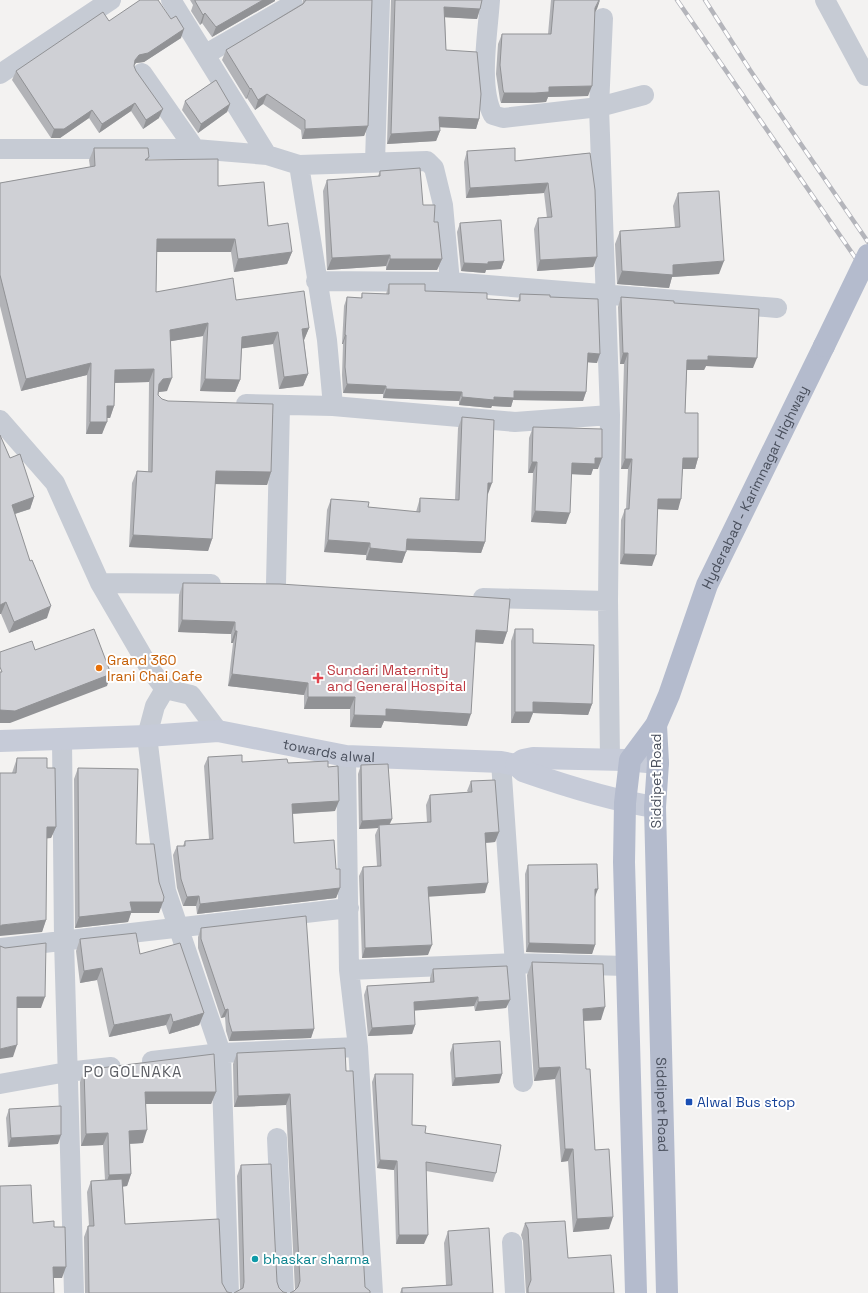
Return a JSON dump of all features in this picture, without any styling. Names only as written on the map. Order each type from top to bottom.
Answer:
[{"type":"main road","name":"Hyderabad - Karimnagar Highway","points":[[656,725],[669,695],[707,585],[868,255]]},
{"type":"main road","name":"Siddipet Road","points":[[636,1293],[626,966],[624,862],[625,803],[620,760],[656,725]]},
{"type":"main road","name":"Siddipet Road","points":[[656,725],[658,763],[655,807],[668,1293]]},
{"type":"main road","name":"towards alwal","points":[[0,741],[147,736],[218,731],[346,756],[508,763],[533,758],[620,760],[658,763]]},
{"type":"main road","points":[[508,763],[523,772],[625,803],[655,807]]},
{"type":"street","points":[[171,0],[206,54],[267,155]]},
{"type":"street","points":[[375,162],[378,129],[380,0]]},
{"type":"street","points":[[490,0],[485,70],[489,106],[494,115],[503,118],[599,107],[644,95]]},
{"type":"street","points":[[825,0],[866,76]]},
{"type":"street","points":[[0,74],[102,2]]},
{"type":"street","points":[[206,54],[293,4]]},
{"type":"street","points":[[603,18],[599,107],[610,415],[608,601],[620,760]]},
{"type":"street","points":[[142,73],[195,149]]},
{"type":"street","points":[[0,149],[195,149],[267,155],[299,165],[427,161],[434,168],[443,205],[450,282]]},
{"type":"street","points":[[299,165],[326,340],[333,406]]},
{"type":"street","points":[[316,281],[450,282],[606,293],[777,308]]},
{"type":"street","points":[[226,404],[333,406],[515,422],[610,415]]},
{"type":"street","points":[[276,585],[280,406]]},
{"type":"street","points":[[0,420],[55,483],[100,582],[150,669],[165,689],[191,695],[218,731]]},
{"type":"street","points":[[100,582],[230,584]]},
{"type":"street","points":[[466,597],[513,600],[608,601]]},
{"type":"street","points":[[165,689],[155,706],[147,736],[166,891],[221,1053],[229,1293]]},
{"type":"street","points":[[62,738],[64,940],[74,1293]]},
{"type":"street","points":[[346,756],[349,970],[358,1047],[373,1293]]},
{"type":"street","points":[[508,763],[514,963],[523,1082]]},
{"type":"street","points":[[0,948],[178,926],[349,908]]},
{"type":"street","points":[[349,970],[514,963],[626,966]]},
{"type":"street","points":[[0,1084],[68,1072],[221,1053],[358,1047]]},
{"type":"street","points":[[277,1138],[284,1293]]},
{"type":"street","points":[[512,1242],[515,1293]]},
{"type":"building","points":[[140,0],[158,0],[171,19],[176,16],[184,29],[148,53],[139,55],[135,60],[134,66],[136,71],[163,109],[146,120],[135,103],[102,124],[92,110],[64,129],[54,129],[16,71],[103,12],[109,21]]},
{"type":"building","points":[[195,0],[263,0],[216,27],[205,13],[203,15]]},
{"type":"building","points":[[306,0],[372,0],[368,126],[305,129],[305,120],[267,94],[258,100],[226,50],[303,4]]},
{"type":"building","points":[[395,0],[482,0],[480,9],[444,7],[446,50],[477,52],[481,94],[479,119],[439,117],[440,131],[391,134]]},
{"type":"building","points":[[554,0],[599,0],[595,8],[592,86],[549,87],[549,92],[504,93],[500,65],[502,34],[551,34]]},
{"type":"building","points":[[216,80],[230,104],[201,124],[185,101]]},
{"type":"building","points":[[94,148],[148,148],[149,157],[145,160],[218,159],[218,186],[264,182],[268,226],[288,223],[292,252],[238,259],[235,239],[157,239],[156,292],[233,278],[236,300],[304,291],[309,328],[302,329],[308,374],[284,377],[278,332],[242,337],[240,380],[205,379],[208,323],[170,330],[172,378],[163,379],[159,384],[158,395],[162,399],[168,401],[273,404],[271,472],[216,471],[212,539],[133,535],[137,471],[152,472],[154,369],[115,370],[114,406],[107,406],[107,422],[90,422],[91,363],[26,379],[0,275],[0,183],[95,166]]},
{"type":"building","points":[[515,148],[515,161],[590,153],[595,190],[597,257],[540,260],[538,218],[552,217],[548,183],[470,188],[467,151]]},
{"type":"building","points":[[420,168],[423,205],[435,205],[434,222],[438,222],[442,259],[390,259],[390,255],[332,258],[327,180],[380,176],[380,171]]},
{"type":"building","points":[[719,191],[724,261],[673,265],[673,275],[622,271],[620,231],[680,227],[678,193]]},
{"type":"building","points":[[501,220],[504,261],[488,262],[488,264],[464,263],[460,223]]},
{"type":"building","points":[[389,284],[425,284],[425,291],[487,293],[487,299],[520,301],[520,294],[598,299],[600,354],[588,353],[586,392],[514,391],[514,398],[494,397],[494,400],[462,397],[462,392],[386,389],[386,386],[347,384],[345,367],[345,335],[347,297],[362,298],[362,293],[389,294]]},
{"type":"building","points":[[621,297],[674,301],[674,303],[759,309],[757,358],[708,356],[708,360],[687,360],[685,413],[698,413],[698,458],[683,458],[681,499],[658,499],[656,555],[624,554],[625,509],[629,509],[632,459],[625,459],[628,353],[623,353]]},
{"type":"building","points":[[462,417],[494,420],[492,483],[488,483],[485,542],[407,539],[406,552],[370,548],[370,543],[328,540],[331,499],[369,502],[368,507],[420,512],[420,498],[459,500]]},
{"type":"building","points":[[533,427],[602,429],[602,458],[595,458],[595,464],[572,463],[570,513],[535,511],[537,462],[532,462]]},
{"type":"building","points":[[0,435],[10,458],[20,454],[34,497],[12,505],[30,561],[32,560],[51,606],[14,622],[6,602],[0,605]]},
{"type":"building","points":[[183,583],[280,584],[510,599],[507,632],[476,630],[471,714],[386,709],[386,716],[354,715],[355,697],[308,697],[308,683],[232,674],[237,631],[235,631],[235,622],[182,620]]},
{"type":"building","points":[[94,629],[111,674],[15,711],[0,710],[0,672],[2,672],[0,667],[0,652],[32,641],[35,650]]},
{"type":"building","points":[[515,629],[533,629],[533,643],[594,645],[592,704],[533,702],[533,712],[515,712]]},
{"type":"building","points":[[242,755],[242,762],[287,759],[288,763],[328,761],[328,767],[338,766],[339,801],[292,804],[294,843],[334,840],[336,869],[340,869],[340,888],[200,904],[199,896],[187,897],[181,879],[177,846],[185,846],[185,841],[213,839],[208,757]]},
{"type":"building","points":[[17,758],[47,758],[47,768],[55,768],[56,827],[47,827],[46,920],[0,926],[0,773],[16,773]]},
{"type":"building","points":[[388,764],[392,819],[362,821],[361,765]]},
{"type":"building","points":[[78,768],[138,769],[136,844],[154,844],[159,882],[164,897],[163,902],[130,902],[132,911],[79,917]]},
{"type":"building","points":[[495,780],[499,832],[485,833],[488,883],[428,887],[432,945],[365,948],[363,867],[381,866],[379,825],[431,822],[430,795],[472,792],[471,781]]},
{"type":"building","points":[[597,864],[598,889],[595,889],[595,945],[529,943],[528,865]]},
{"type":"building","points":[[306,916],[314,1029],[232,1032],[229,1022],[228,1009],[225,1010],[201,939],[201,928]]},
{"type":"building","points":[[136,933],[140,954],[180,943],[204,1013],[173,1022],[171,1014],[114,1025],[102,968],[84,971],[80,939]]},
{"type":"building","points":[[46,943],[45,997],[17,997],[17,1045],[0,1049],[0,946],[5,948]]},
{"type":"building","points":[[532,962],[603,964],[605,1007],[583,1009],[586,1069],[590,1069],[595,1150],[609,1149],[613,1217],[577,1219],[573,1149],[565,1149],[560,1067],[539,1068]]},
{"type":"building","points":[[507,966],[510,1000],[478,1002],[478,997],[414,1002],[415,1025],[372,1028],[367,986],[434,982],[433,969]]},
{"type":"building","points":[[500,1041],[502,1074],[455,1078],[453,1044]]},
{"type":"building","points":[[345,1048],[346,1071],[353,1071],[365,1287],[370,1291],[370,1293],[290,1293],[298,1287],[300,1281],[290,1094],[238,1096],[237,1053]]},
{"type":"building","points":[[214,1054],[216,1092],[145,1092],[147,1130],[129,1131],[131,1174],[109,1175],[108,1133],[86,1134],[84,1070]]},
{"type":"building","points":[[375,1074],[413,1074],[412,1125],[426,1126],[425,1133],[501,1145],[496,1173],[426,1162],[428,1235],[399,1235],[397,1161],[380,1160]]},
{"type":"building","points":[[61,1106],[61,1135],[11,1138],[9,1109]]},
{"type":"building","points":[[271,1164],[277,1282],[279,1288],[283,1292],[287,1293],[234,1293],[243,1288],[244,1282],[241,1165]]},
{"type":"building","points":[[122,1179],[125,1224],[219,1219],[222,1283],[227,1292],[232,1293],[89,1293],[88,1226],[94,1226],[91,1181]]},
{"type":"building","points":[[31,1185],[33,1223],[54,1221],[54,1227],[65,1227],[66,1267],[53,1267],[54,1293],[0,1293],[0,1186]]},
{"type":"building","points":[[565,1221],[568,1258],[611,1255],[614,1293],[528,1293],[531,1280],[528,1229],[525,1223]]},
{"type":"building","points":[[489,1228],[493,1293],[402,1293],[402,1288],[452,1285],[448,1231]]},
{"type":"railway","points":[[677,0],[868,276]]},
{"type":"railway","points":[[705,0],[750,70],[868,242]]},
{"type":"place","name":"Grand 360 Irani Chai Cafe","points":[[99,668]]},
{"type":"place","name":"Sundari Maternity and General Hospital","points":[[318,678]]},
{"type":"place","name":"Alwal Bus stop","points":[[689,1102]]},
{"type":"place","name":"bhaskar sharma","points":[[255,1259]]},
{"type":"district","name":"PO GOLNAKA","points":[[133,1072]]}]
